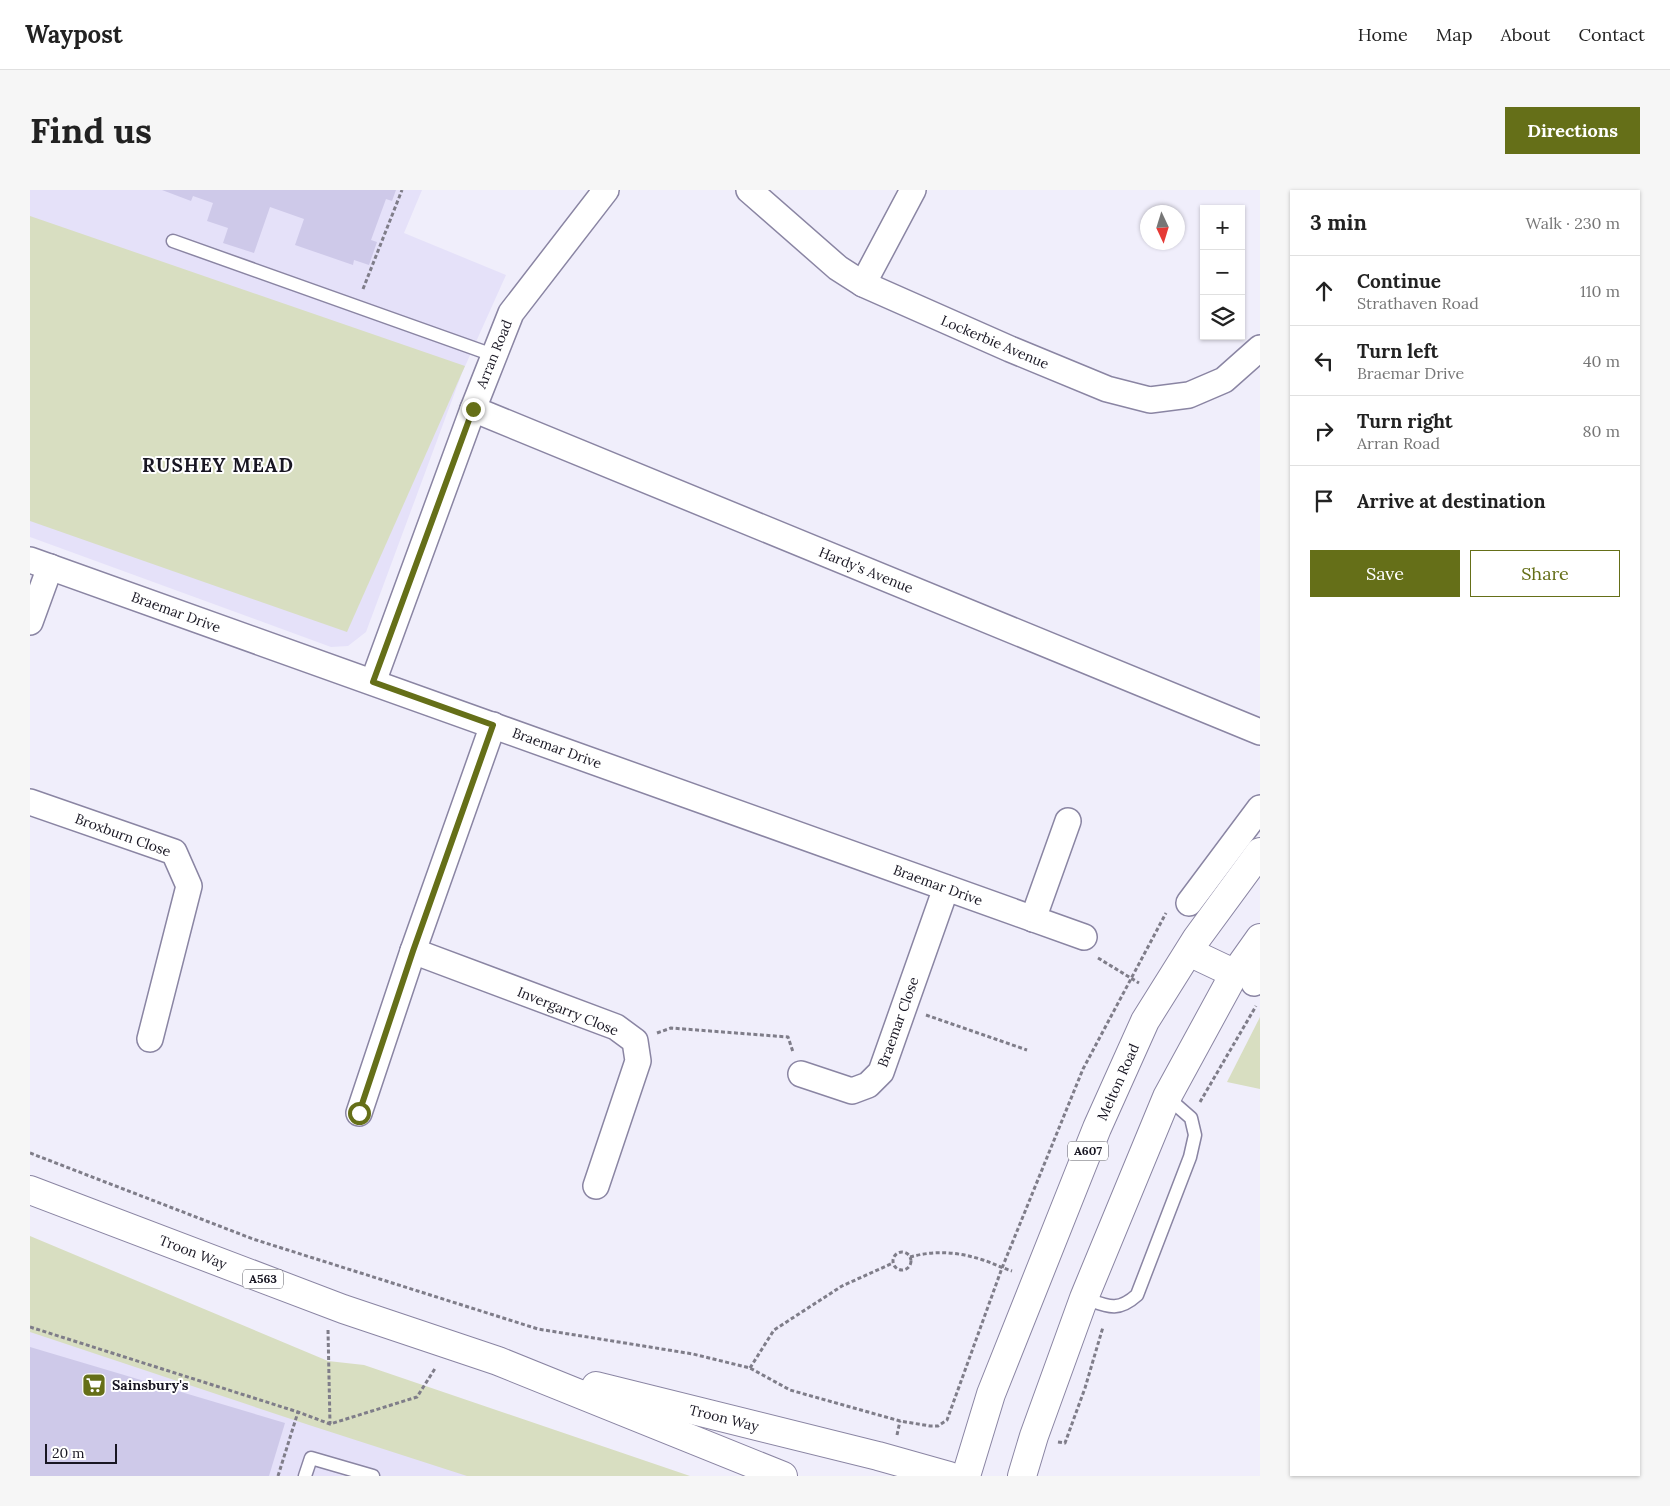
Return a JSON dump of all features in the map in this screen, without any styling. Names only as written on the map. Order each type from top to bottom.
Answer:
[{"type":"main road","name":"Melton Road","points":[[966,1476],[991,1394],[1097,1128],[1145,1021],[1197,938],[1260,852]]},
{"type":"main road","points":[[1022,1476],[1034,1436],[1084,1298],[1167,1097],[1252,983],[1260,938]]},
{"type":"main road","points":[[1189,952],[1252,983]]},
{"type":"main road","name":"Troon Way","points":[[30,1190],[343,1309],[498,1361],[783,1476]]},
{"type":"main road","name":"Troon Way","points":[[498,1361],[878,1456],[949,1476]]},
{"type":"street","name":"Arran Road","points":[[373,682],[493,355],[511,313],[606,190]]},
{"type":"street","name":"Lockerbie Avenue","points":[[749,190],[838,268],[863,284],[1010,349],[1108,389],[1150,400],[1189,395],[1224,380],[1260,348]]},
{"type":"street","points":[[863,284],[913,190]]},
{"type":"street","name":"Hardy's Avenue","points":[[473,409],[1260,732]]},
{"type":"street","points":[[30,622],[40,563]]},
{"type":"street","name":"Braemar Drive","points":[[40,563],[1084,937]]},
{"type":"street","points":[[359,1113],[413,951],[493,725]]},
{"type":"street","name":"Broxburn Close","points":[[30,802],[174,852],[189,886],[150,1039]]},
{"type":"street","points":[[1189,903],[1260,808]]},
{"type":"street","points":[[1033,919],[1068,821]]},
{"type":"street","name":"Braemar Close","points":[[801,1074],[852,1091],[868,1085],[881,1072],[946,888]]},
{"type":"street","name":"Invergarry Close","points":[[413,951],[616,1027],[635,1041],[638,1061],[596,1186]]},
{"type":"lane","points":[[172,241],[493,355]]},
{"type":"lane","points":[[1084,1298],[1109,1307],[1127,1304],[1137,1295],[1190,1156],[1195,1136],[1191,1118],[1167,1097]]},
{"type":"lane","points":[[305,1476],[311,1458],[373,1476]]},
{"type":"path","points":[[356,306],[402,190]]},
{"type":"path","points":[[30,1153],[253,1239],[538,1329],[693,1354],[750,1368],[790,1390],[900,1421],[938,1426],[947,1420],[1002,1268],[1083,1069],[1166,912]]},
{"type":"path","points":[[1084,937],[1078,951],[1102,959],[1144,986]]},
{"type":"path","points":[[1191,1118],[1252,983]]},
{"type":"path","points":[[904,1008],[1027,1050]]},
{"type":"path","points":[[635,1041],[671,1028],[788,1037],[801,1074]]},
{"type":"path","points":[[900,1251],[906,1252],[910,1257],[910,1266],[905,1269],[899,1270],[893,1263],[895,1254],[900,1251]]},
{"type":"path","points":[[910,1257],[934,1252],[961,1254],[984,1260],[1002,1268]]},
{"type":"path","points":[[750,1368],[774,1330],[842,1286],[893,1263]]},
{"type":"path","points":[[1065,1443],[1086,1388],[1109,1307]]},
{"type":"path","points":[[328,1323],[330,1424]]},
{"type":"path","points":[[30,1327],[298,1412],[330,1424],[417,1397],[438,1364]]},
{"type":"path","points":[[278,1476],[298,1412]]},
{"type":"shaded area","points":[[30,190],[422,190],[404,233],[506,275],[462,373],[366,632],[348,646],[331,647],[30,537]]},
{"type":"shaded area","points":[[30,1324],[556,1476],[30,1476]]},
{"type":"green space","points":[[30,216],[465,366],[347,632],[30,521]]},
{"type":"green space","points":[[1260,1017],[1260,1089],[1227,1082]]},
{"type":"green space","points":[[30,1236],[328,1361],[364,1365],[690,1476],[467,1476],[30,1332]]},
{"type":"building","points":[[162,190],[396,190],[392,201],[386,199],[371,240],[377,242],[369,265],[354,260],[353,265],[295,245],[304,219],[270,207],[254,253],[223,243],[228,228],[207,221],[213,203],[193,196],[191,201]]},
{"type":"building","name":"Sainsbury's","points":[[30,1347],[285,1423],[269,1476],[30,1476]]},
{"type":"place","name":"Sainsbury's","points":[[94,1385]]},
{"type":"district","name":"RUSHEY MEAD","points":[[218,465]]},
{"type":"route","points":[[359,1113],[413,951],[493,725],[373,682],[473,409]]}]
